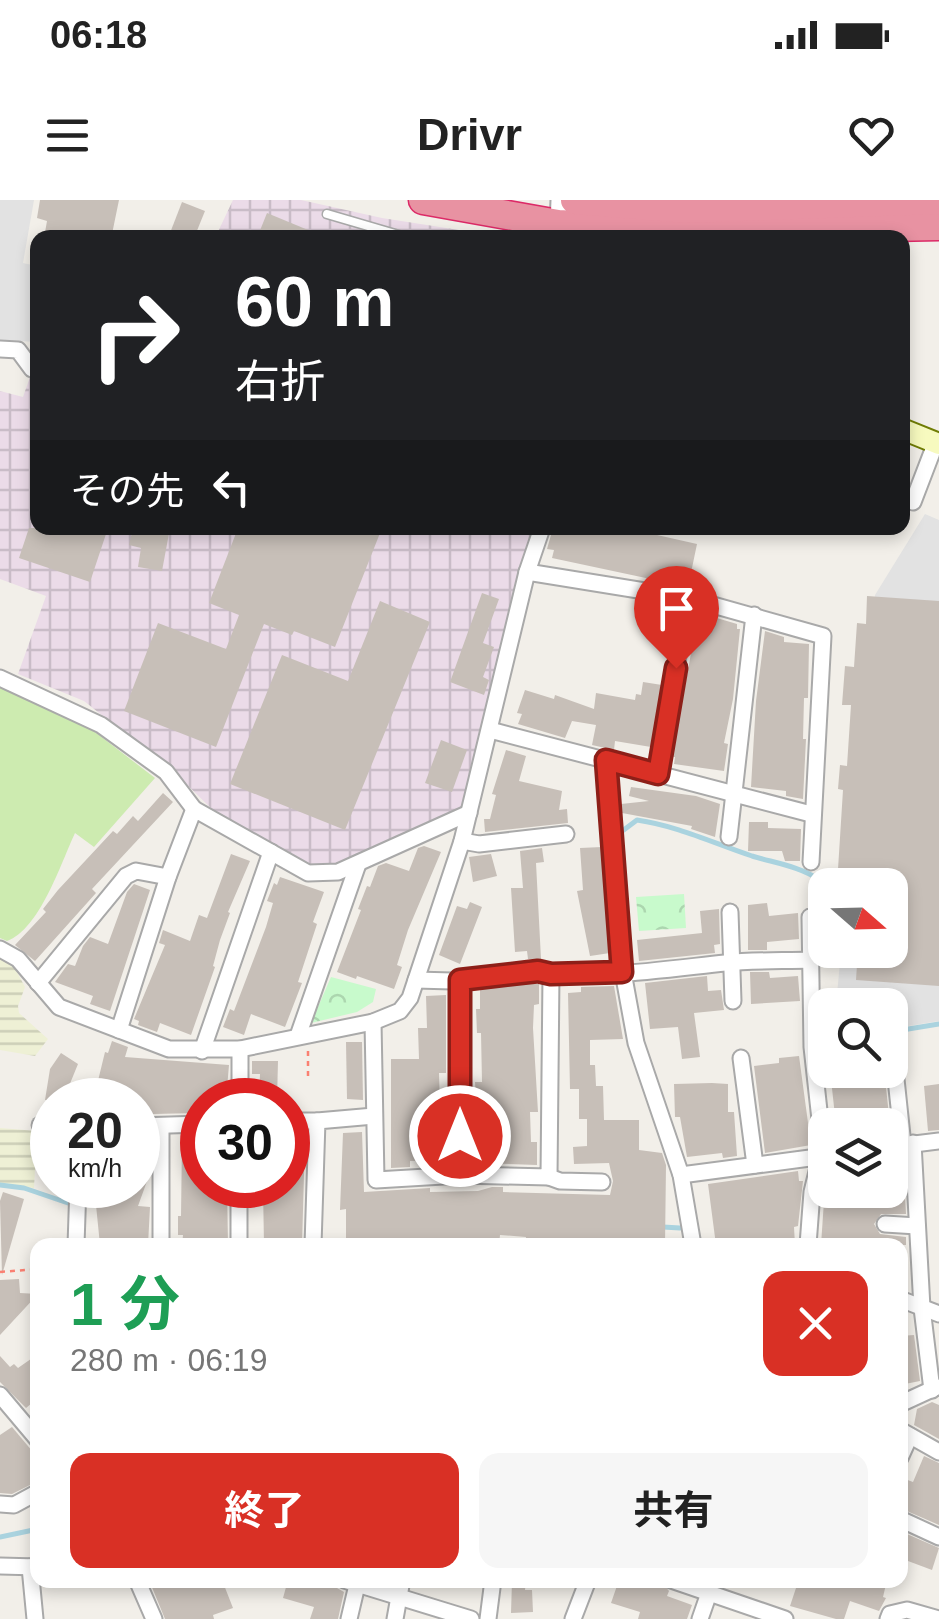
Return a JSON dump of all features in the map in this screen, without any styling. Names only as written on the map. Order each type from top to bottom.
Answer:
[{"type":"highway","points":[[424,200],[558,220],[666,230]]},
{"type":"highway","points":[[575,200],[939,226]]},
{"type":"highway","points":[[705,230],[939,200]]},
{"type":"street","points":[[0,348],[18,350],[30,366]]},
{"type":"street","points":[[910,433],[937,443],[912,502]]},
{"type":"street","points":[[0,949],[18,960],[59,1007],[169,1050],[240,1048],[373,1022],[400,1010],[410,998],[462,841],[527,572],[540,535]]},
{"type":"street","points":[[527,572],[688,598],[823,636],[811,862]]},
{"type":"street","points":[[658,774],[688,598]]},
{"type":"street","points":[[729,836],[754,615]]},
{"type":"street","points":[[0,678],[101,725],[166,772],[194,809],[308,874],[338,872],[469,813]]},
{"type":"street","points":[[490,730],[811,814]]},
{"type":"street","points":[[606,760],[622,972],[636,1042],[681,1175],[691,1238]]},
{"type":"street","points":[[119,1030],[194,809]]},
{"type":"street","points":[[462,841],[479,844],[566,834]]},
{"type":"street","points":[[202,1051],[271,852]]},
{"type":"street","points":[[303,1035],[358,864]]},
{"type":"street","points":[[38,983],[126,876],[136,871],[168,877]]},
{"type":"street","points":[[730,912],[733,1000]]},
{"type":"street","points":[[416,980],[808,960]]},
{"type":"street","points":[[811,968],[812,1047],[819,1108]]},
{"type":"street","points":[[548,1176],[551,974]]},
{"type":"street","points":[[460,980],[460,1174]]},
{"type":"street","points":[[373,1022],[376,1180],[460,1174],[602,1182]]},
{"type":"street","points":[[240,1048],[240,1078]]},
{"type":"street","points":[[741,1058],[754,1166]]},
{"type":"street","points":[[310,1121],[374,1116]]},
{"type":"street","points":[[313,1238],[317,1121]]},
{"type":"street","points":[[161,1238],[161,1126],[180,1125]]},
{"type":"street","points":[[908,1145],[939,1142]]},
{"type":"street","points":[[681,1175],[808,1158]]},
{"type":"street","points":[[908,1177],[935,1388],[908,1400]]},
{"type":"street","points":[[76,1238],[77,1208]]},
{"type":"street","points":[[239,1238],[240,1208]]},
{"type":"street","points":[[809,1238],[811,1208]]},
{"type":"street","points":[[884,1224],[917,1226]]},
{"type":"street","points":[[908,1302],[939,1314]]},
{"type":"street","points":[[2,1403],[30,1432]]},
{"type":"street","points":[[908,1435],[939,1452]]},
{"type":"street","points":[[0,1504],[14,1505],[30,1496]]},
{"type":"street","points":[[908,1523],[939,1537]]},
{"type":"street","points":[[0,1566],[30,1567]]},
{"type":"street","points":[[34,1588],[35,1619]]},
{"type":"street","points":[[140,1588],[154,1619]]},
{"type":"street","points":[[349,1619],[350,1588]]},
{"type":"street","points":[[488,1617],[492,1588]]},
{"type":"street","points":[[573,1619],[585,1588]]},
{"type":"street","points":[[694,1588],[785,1619]]},
{"type":"street","points":[[394,1619],[401,1589],[470,1619]]},
{"type":"street","points":[[700,1619],[709,1593]]},
{"type":"street","points":[[888,1619],[890,1614],[907,1610],[939,1619]]},
{"type":"lane","points":[[327,214],[382,230]]},
{"type":"path","points":[[303,1035],[308,1078]]},
{"type":"path","points":[[0,1272],[30,1270]]},
{"type":"shaded area","points":[[0,200],[34,200],[23,263],[30,264],[30,342],[0,340]]},
{"type":"shaded area","points":[[233,200],[301,200],[459,230],[219,230]]},
{"type":"shaded area","points":[[30,377],[30,535],[531,535],[462,813],[333,868],[316,869],[219,816],[176,774],[84,701],[18,674],[46,596],[0,579],[0,391],[23,397]]},
{"type":"shaded area","points":[[925,514],[939,520],[939,1021],[908,1026],[908,988],[838,988],[839,968],[908,968],[908,868],[849,868],[875,595]]},
{"type":"green space","points":[[0,683],[82,722],[155,778],[94,847],[75,833],[39,909],[19,934],[7,941],[0,938]]},
{"type":"green space","points":[[684,894],[686,928],[639,931],[636,897]]},
{"type":"green space","points":[[0,955],[11,961],[25,987],[19,1013],[48,1039],[35,1056],[0,1050]]},
{"type":"green space","points":[[331,977],[376,989],[373,1002],[357,1012],[311,1023]]},
{"type":"green space","points":[[0,1128],[30,1130],[30,1187],[0,1183]]},
{"type":"building","points":[[40,200],[119,200],[113,230],[45,230],[47,221],[37,218]]},
{"type":"building","points":[[182,202],[205,211],[197,230],[171,230]]},
{"type":"building","points":[[267,213],[308,230],[260,230]]},
{"type":"building","points":[[29,528],[30,535],[106,535],[90,582],[19,558]]},
{"type":"building","points":[[131,535],[169,535],[162,571],[138,567],[141,548],[129,545]]},
{"type":"building","points":[[235,535],[379,535],[335,647],[264,624],[216,747],[124,711],[158,623],[226,649],[239,615],[209,603]]},
{"type":"building","points":[[551,535],[657,535],[697,544],[688,587],[552,558],[554,550],[547,549]]},
{"type":"building","points":[[482,593],[499,599],[483,643],[494,647],[483,677],[489,680],[484,695],[450,682]]},
{"type":"building","points":[[867,596],[939,601],[939,986],[856,980],[857,968],[908,968],[908,868],[838,868],[843,790],[838,789],[840,765],[847,766],[851,705],[842,705],[845,666],[854,667],[857,623],[866,624]]},
{"type":"building","points":[[380,601],[430,622],[345,830],[230,784],[282,655],[348,681]]},
{"type":"building","points":[[700,613],[737,624],[740,629],[724,743],[728,744],[724,771],[674,764],[672,757]]},
{"type":"building","points":[[765,631],[784,637],[784,642],[809,644],[803,799],[786,796],[786,791],[751,787]]},
{"type":"building","points":[[643,682],[662,685],[651,747],[615,741],[614,750],[592,745],[596,725],[572,721],[565,738],[518,724],[522,714],[517,713],[525,690],[554,699],[555,695],[594,709],[596,693],[635,700],[636,694],[641,695]]},
{"type":"building","points":[[441,740],[467,750],[452,792],[425,783]]},
{"type":"building","points":[[506,750],[526,756],[519,781],[562,791],[559,810],[567,809],[568,823],[485,832],[484,819],[490,819],[496,795],[492,794]]},
{"type":"building","points":[[631,787],[696,796],[720,804],[715,837],[691,829],[692,826],[622,813],[621,804],[649,801],[629,796]]},
{"type":"building","points":[[163,793],[173,802],[92,889],[96,893],[35,961],[15,945],[46,912],[43,909],[58,890],[113,831],[117,834],[133,816],[138,821]]},
{"type":"building","points":[[749,822],[768,822],[768,828],[801,829],[800,861],[785,861],[782,851],[748,851]]},
{"type":"building","points":[[602,847],[610,953],[590,956],[577,891],[583,890],[580,848]]},
{"type":"building","points":[[418,848],[441,852],[408,930],[394,989],[337,972],[361,910],[358,909],[378,866],[386,863],[409,871]]},
{"type":"building","points":[[542,848],[544,862],[536,863],[541,959],[528,959],[527,951],[515,952],[511,888],[523,888],[520,851]]},
{"type":"building","points":[[231,854],[250,861],[228,912],[215,967],[191,1035],[160,1023],[157,1032],[138,1025],[139,1021],[134,1019],[165,945],[159,943],[163,930],[190,941],[199,915],[207,918]]},
{"type":"building","points":[[491,854],[497,876],[473,882],[469,857]]},
{"type":"building","points":[[280,877],[324,892],[313,922],[317,924],[298,982],[302,983],[285,1027],[251,1014],[244,1035],[223,1027],[230,1009],[234,1011],[266,927],[273,903],[267,901]]},
{"type":"building","points":[[134,884],[150,890],[110,1011],[90,1004],[93,996],[55,982],[68,964],[75,966],[90,937],[108,944],[127,892]]},
{"type":"building","points":[[470,902],[482,907],[460,964],[439,955],[457,906],[467,909]]},
{"type":"building","points":[[767,903],[769,916],[798,913],[799,939],[767,942],[767,950],[748,950],[748,905]]},
{"type":"building","points":[[719,909],[720,944],[714,945],[715,953],[639,961],[637,940],[702,933],[700,911]]},
{"type":"building","points":[[750,972],[769,972],[770,978],[798,976],[800,1001],[751,1004]]},
{"type":"building","points":[[707,976],[708,991],[721,990],[724,1010],[694,1013],[700,1057],[682,1059],[678,1027],[650,1029],[645,983]]},
{"type":"building","points":[[539,984],[533,1028],[538,1112],[530,1112],[531,1142],[537,1142],[537,1165],[480,1163],[475,1082],[482,1082],[481,1033],[477,1033],[476,1009],[480,1009],[480,989]]},
{"type":"building","points":[[614,986],[623,1039],[590,1040],[590,1065],[595,1065],[596,1086],[603,1086],[604,1120],[639,1120],[639,1150],[662,1153],[666,1165],[665,1238],[346,1238],[346,1209],[340,1210],[343,1133],[362,1132],[364,1192],[430,1188],[430,1192],[478,1191],[503,1187],[503,1192],[610,1195],[613,1181],[609,1163],[574,1164],[573,1147],[587,1146],[587,1119],[579,1119],[579,1089],[570,1089],[568,993],[581,992],[581,987]]},
{"type":"building","points":[[446,995],[446,1073],[439,1073],[441,1146],[445,1160],[410,1161],[410,1167],[391,1168],[391,1059],[419,1059],[418,1028],[427,1028],[426,996]]},
{"type":"building","points":[[112,1041],[128,1047],[125,1057],[229,1065],[228,1078],[180,1078],[180,1113],[160,1114],[160,1078],[99,1078],[105,1052],[108,1053]]},
{"type":"building","points":[[346,1042],[362,1042],[363,1100],[347,1099]]},
{"type":"building","points":[[61,1053],[78,1064],[72,1078],[49,1078]]},
{"type":"building","points":[[799,1056],[808,1146],[765,1153],[754,1066],[779,1063],[779,1058]]},
{"type":"building","points":[[252,1061],[278,1061],[278,1078],[252,1074]]},
{"type":"building","points":[[674,1084],[728,1084],[728,1112],[734,1112],[737,1156],[723,1158],[722,1153],[687,1157],[680,1117],[675,1117]]},
{"type":"building","points":[[939,1084],[939,1130],[928,1131],[924,1086]]},
{"type":"building","points":[[832,1088],[886,1088],[888,1108],[834,1108]]},
{"type":"building","points":[[798,1171],[799,1181],[803,1181],[795,1238],[715,1238],[708,1184]]},
{"type":"building","points":[[3,1192],[24,1199],[2,1275],[0,1201]]},
{"type":"building","points":[[96,1208],[150,1208],[148,1238],[99,1238]]},
{"type":"building","points":[[181,1208],[227,1208],[228,1238],[183,1238],[178,1235]]},
{"type":"building","points":[[263,1208],[303,1208],[302,1238],[264,1238]]},
{"type":"building","points":[[824,1208],[906,1208],[906,1214],[881,1214],[874,1224],[880,1234],[906,1238],[821,1238]]},
{"type":"building","points":[[19,1279],[20,1293],[30,1294],[30,1303],[0,1335],[0,1280]]},
{"type":"building","points":[[908,1335],[914,1335],[920,1381],[908,1383]]},
{"type":"building","points":[[0,1356],[10,1367],[14,1364],[18,1368],[30,1360],[30,1405],[26,1408],[0,1382]]},
{"type":"building","points":[[932,1402],[939,1405],[939,1439],[914,1425],[917,1409]]},
{"type":"building","points":[[12,1427],[30,1448],[30,1485],[12,1494],[0,1493],[0,1435]]},
{"type":"building","points":[[924,1456],[939,1463],[939,1525],[908,1511],[908,1480],[913,1482]]},
{"type":"building","points":[[908,1534],[939,1548],[932,1570],[908,1561]]},
{"type":"building","points":[[152,1588],[225,1588],[233,1608],[213,1615],[214,1619],[165,1619]]},
{"type":"building","points":[[286,1588],[337,1588],[344,1592],[338,1619],[310,1619],[314,1607],[283,1598]]},
{"type":"building","points":[[512,1588],[532,1590],[533,1612],[511,1613]]},
{"type":"building","points":[[616,1588],[667,1588],[667,1596],[692,1605],[687,1619],[638,1619],[640,1612],[611,1603]]},
{"type":"building","points":[[796,1588],[885,1588],[886,1598],[879,1611],[850,1601],[844,1619],[790,1606]]},
{"type":"waterway","points":[[621,832],[637,820],[652,823],[808,873]]},
{"type":"waterway","points":[[908,1029],[939,1024]]},
{"type":"waterway","points":[[0,1185],[30,1190]]},
{"type":"waterway","points":[[663,1227],[680,1228]]},
{"type":"waterway","points":[[0,1537],[30,1531]]},
{"type":"route","points":[[460,1136],[460,980],[538,971],[622,972],[606,760],[658,774],[676,668]]}]
